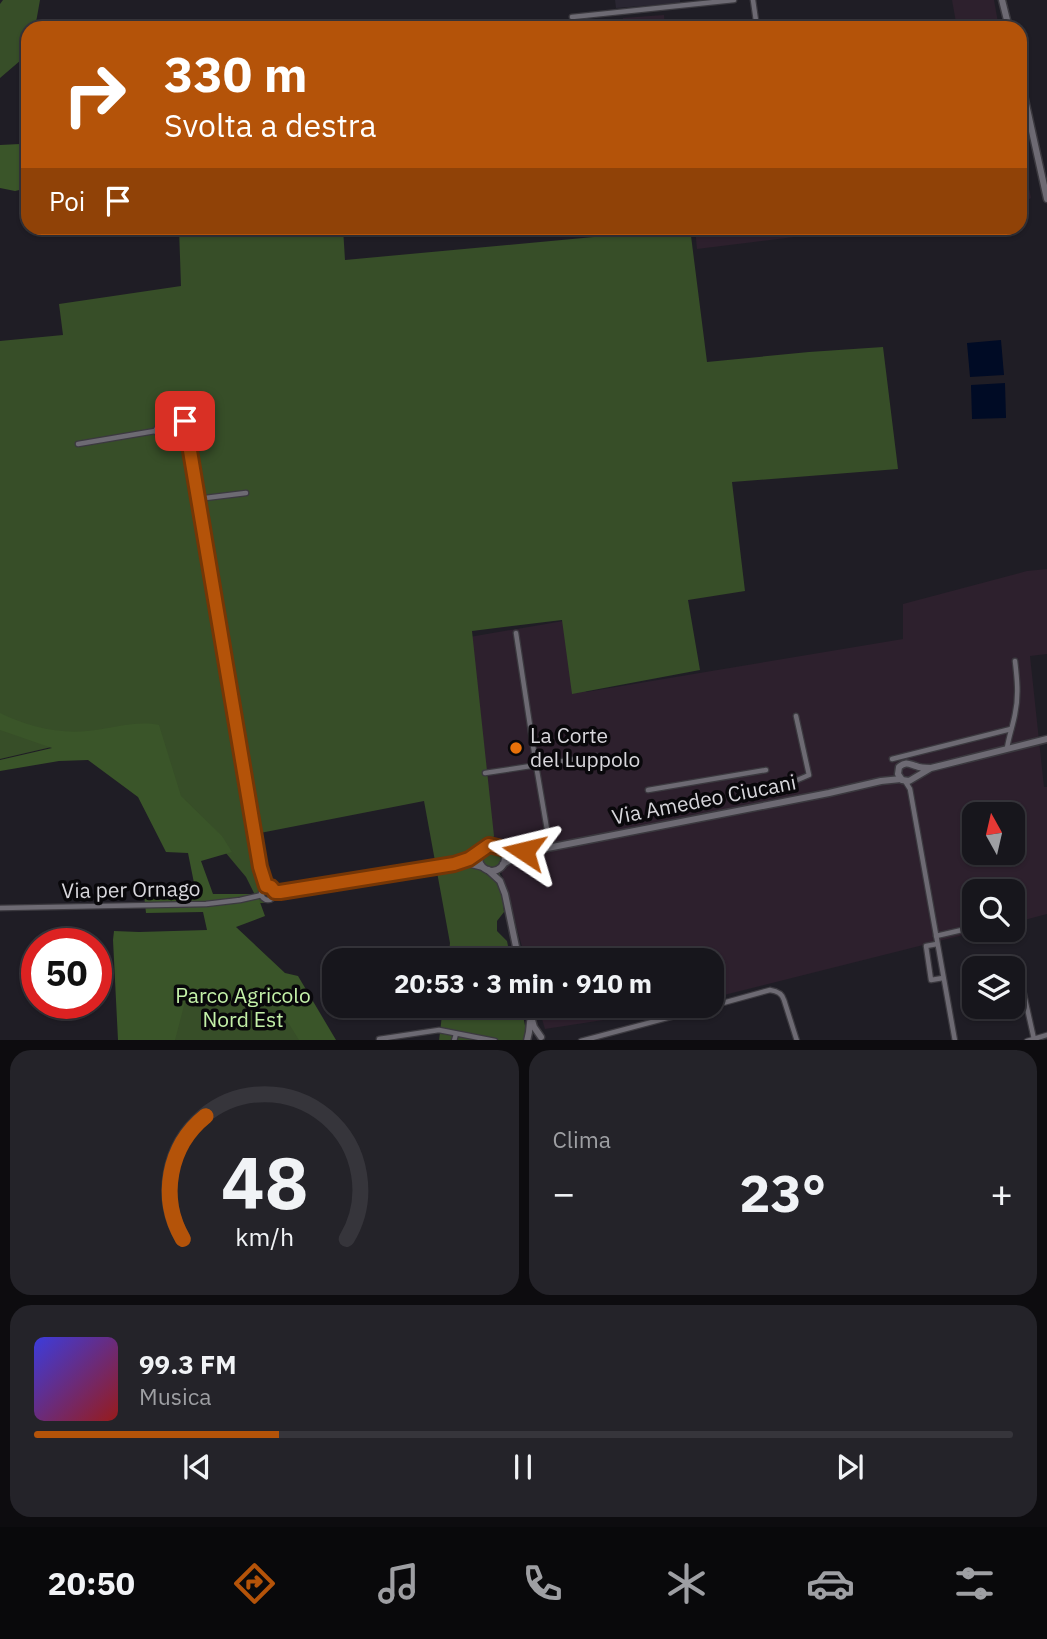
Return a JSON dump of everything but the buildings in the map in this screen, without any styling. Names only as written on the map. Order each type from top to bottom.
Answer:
[{"type":"main road","points":[[1004,0],[1007,21]]},
{"type":"main road","points":[[1027,114],[1042,162],[1047,200]]},
{"type":"main road","name":"Via Amedeo Ciucani","points":[[486,869],[495,871],[519,855],[550,847],[881,781],[909,779],[931,768],[1047,739]]},
{"type":"main road","name":"Via Amedeo Ciucani","points":[[881,781],[905,763],[931,768]]},
{"type":"main road","points":[[898,769],[898,774],[909,779],[916,770],[915,766]]},
{"type":"main road","name":"Via Amedeo Ciucani","points":[[481,851],[489,845],[514,851],[532,851]]},
{"type":"main road","points":[[500,848],[505,856],[502,886]]},
{"type":"main road","points":[[481,851],[479,860],[502,886],[516,948]]},
{"type":"main road","points":[[530,1018],[543,1039]]},
{"type":"main road","points":[[527,1040],[530,1018]]},
{"type":"street","points":[[572,17],[734,0]]},
{"type":"street","points":[[753,0],[756,21]]},
{"type":"street","points":[[78,444],[155,431],[159,425],[185,421],[260,867],[266,886]]},
{"type":"street","points":[[155,431],[160,436],[187,433]]},
{"type":"street","points":[[197,499],[246,492]]},
{"type":"street","points":[[516,634],[550,847]]},
{"type":"street","points":[[1007,748],[1016,713],[1018,686],[1015,661]]},
{"type":"street","points":[[788,784],[809,775],[796,716]]},
{"type":"street","points":[[892,759],[1010,729]]},
{"type":"street","points":[[485,773],[596,756]]},
{"type":"street","points":[[648,790],[765,770]]},
{"type":"street","points":[[909,779],[956,1040]]},
{"type":"street","name":"Via Amedeo Ciucani","points":[[454,864],[481,851]]},
{"type":"street","name":"Via Amedeo Ciucani","points":[[275,892],[454,864],[471,864],[486,869]]},
{"type":"street","points":[[266,886],[275,892],[274,897],[269,900],[262,895],[266,886]]},
{"type":"street","name":"Via per Ornago","points":[[0,908],[206,904],[262,895]]},
{"type":"street","points":[[936,936],[962,930]]},
{"type":"street","points":[[937,944],[926,946],[931,980],[943,978]]},
{"type":"street","points":[[724,1003],[770,990],[776,991],[784,999],[797,1040]]},
{"type":"street","points":[[1025,999],[1034,1039]]},
{"type":"street","points":[[586,1040],[667,1018]]},
{"type":"street","points":[[379,1040],[439,1030],[489,1040]]},
{"type":"street","points":[[454,1040],[456,1034]]},
{"type":"street","points":[[1030,1040],[1047,1036]]},
{"type":"shaded area","points":[[615,0],[680,0],[680,3],[616,8]]},
{"type":"shaded area","points":[[952,0],[994,0],[998,21],[956,21]]},
{"type":"shaded area","points":[[664,15],[664,21],[623,21],[623,18]]},
{"type":"shaded area","points":[[1027,178],[1031,198],[1027,200]]},
{"type":"shaded area","points":[[696,235],[810,235],[697,249]]},
{"type":"shaded area","points":[[1047,569],[1047,654],[1030,656],[1044,787],[1047,787],[1047,914],[1025,920],[1025,879],[962,879],[962,935],[724,995],[724,948],[522,948],[492,838],[458,639],[575,619],[586,692],[903,639],[903,604],[1027,571]]},
{"type":"shaded area","points":[[542,1018],[616,1018],[545,1029]]},
{"type":"green space","points":[[3,0],[40,0],[36,21],[21,21],[21,60],[0,78],[0,4]]},
{"type":"green space","points":[[21,142],[21,190],[0,188],[0,145]]},
{"type":"green space","points":[[179,235],[343,235],[345,260],[615,235],[691,235],[707,362],[883,347],[898,469],[732,482],[745,591],[688,600],[700,670],[572,694],[562,620],[472,631],[494,836],[489,848],[498,851],[501,858],[499,864],[504,912],[497,921],[497,931],[507,941],[508,948],[449,948],[424,801],[255,834],[264,903],[259,903],[246,877],[215,840],[73,742],[0,759],[0,341],[63,335],[59,304],[181,286]]},
{"type":"green space","points":[[0,713],[20,722],[65,731],[87,731],[123,725],[159,725],[181,796],[222,836],[232,852],[201,861],[213,894],[257,894],[265,916],[236,927],[285,973],[298,976],[336,1040],[299,1040],[271,995],[185,1002],[175,1040],[118,1040],[114,931],[207,930],[203,912],[146,913],[144,895],[163,888],[195,888],[188,853],[166,852],[138,797],[88,760],[59,761],[0,771],[0,760],[52,748],[0,730]]},
{"type":"green space","name":"Parco Agricolo Nord Est","points":[[275,991],[305,1040],[145,1040],[179,995]]},
{"type":"green space","points":[[442,1018],[523,1018],[528,1040],[439,1040]]},
{"type":"water","points":[[1001,340],[1004,375],[970,377],[967,343]]},
{"type":"water","points":[[1005,383],[1006,418],[972,419],[971,385]]},
{"type":"place","name":"La Corte del Luppolo","points":[[516,748]]},
{"type":"route","points":[[185,421],[260,867],[266,886],[280,892],[454,864],[469,859],[489,845],[524,851]]}]
